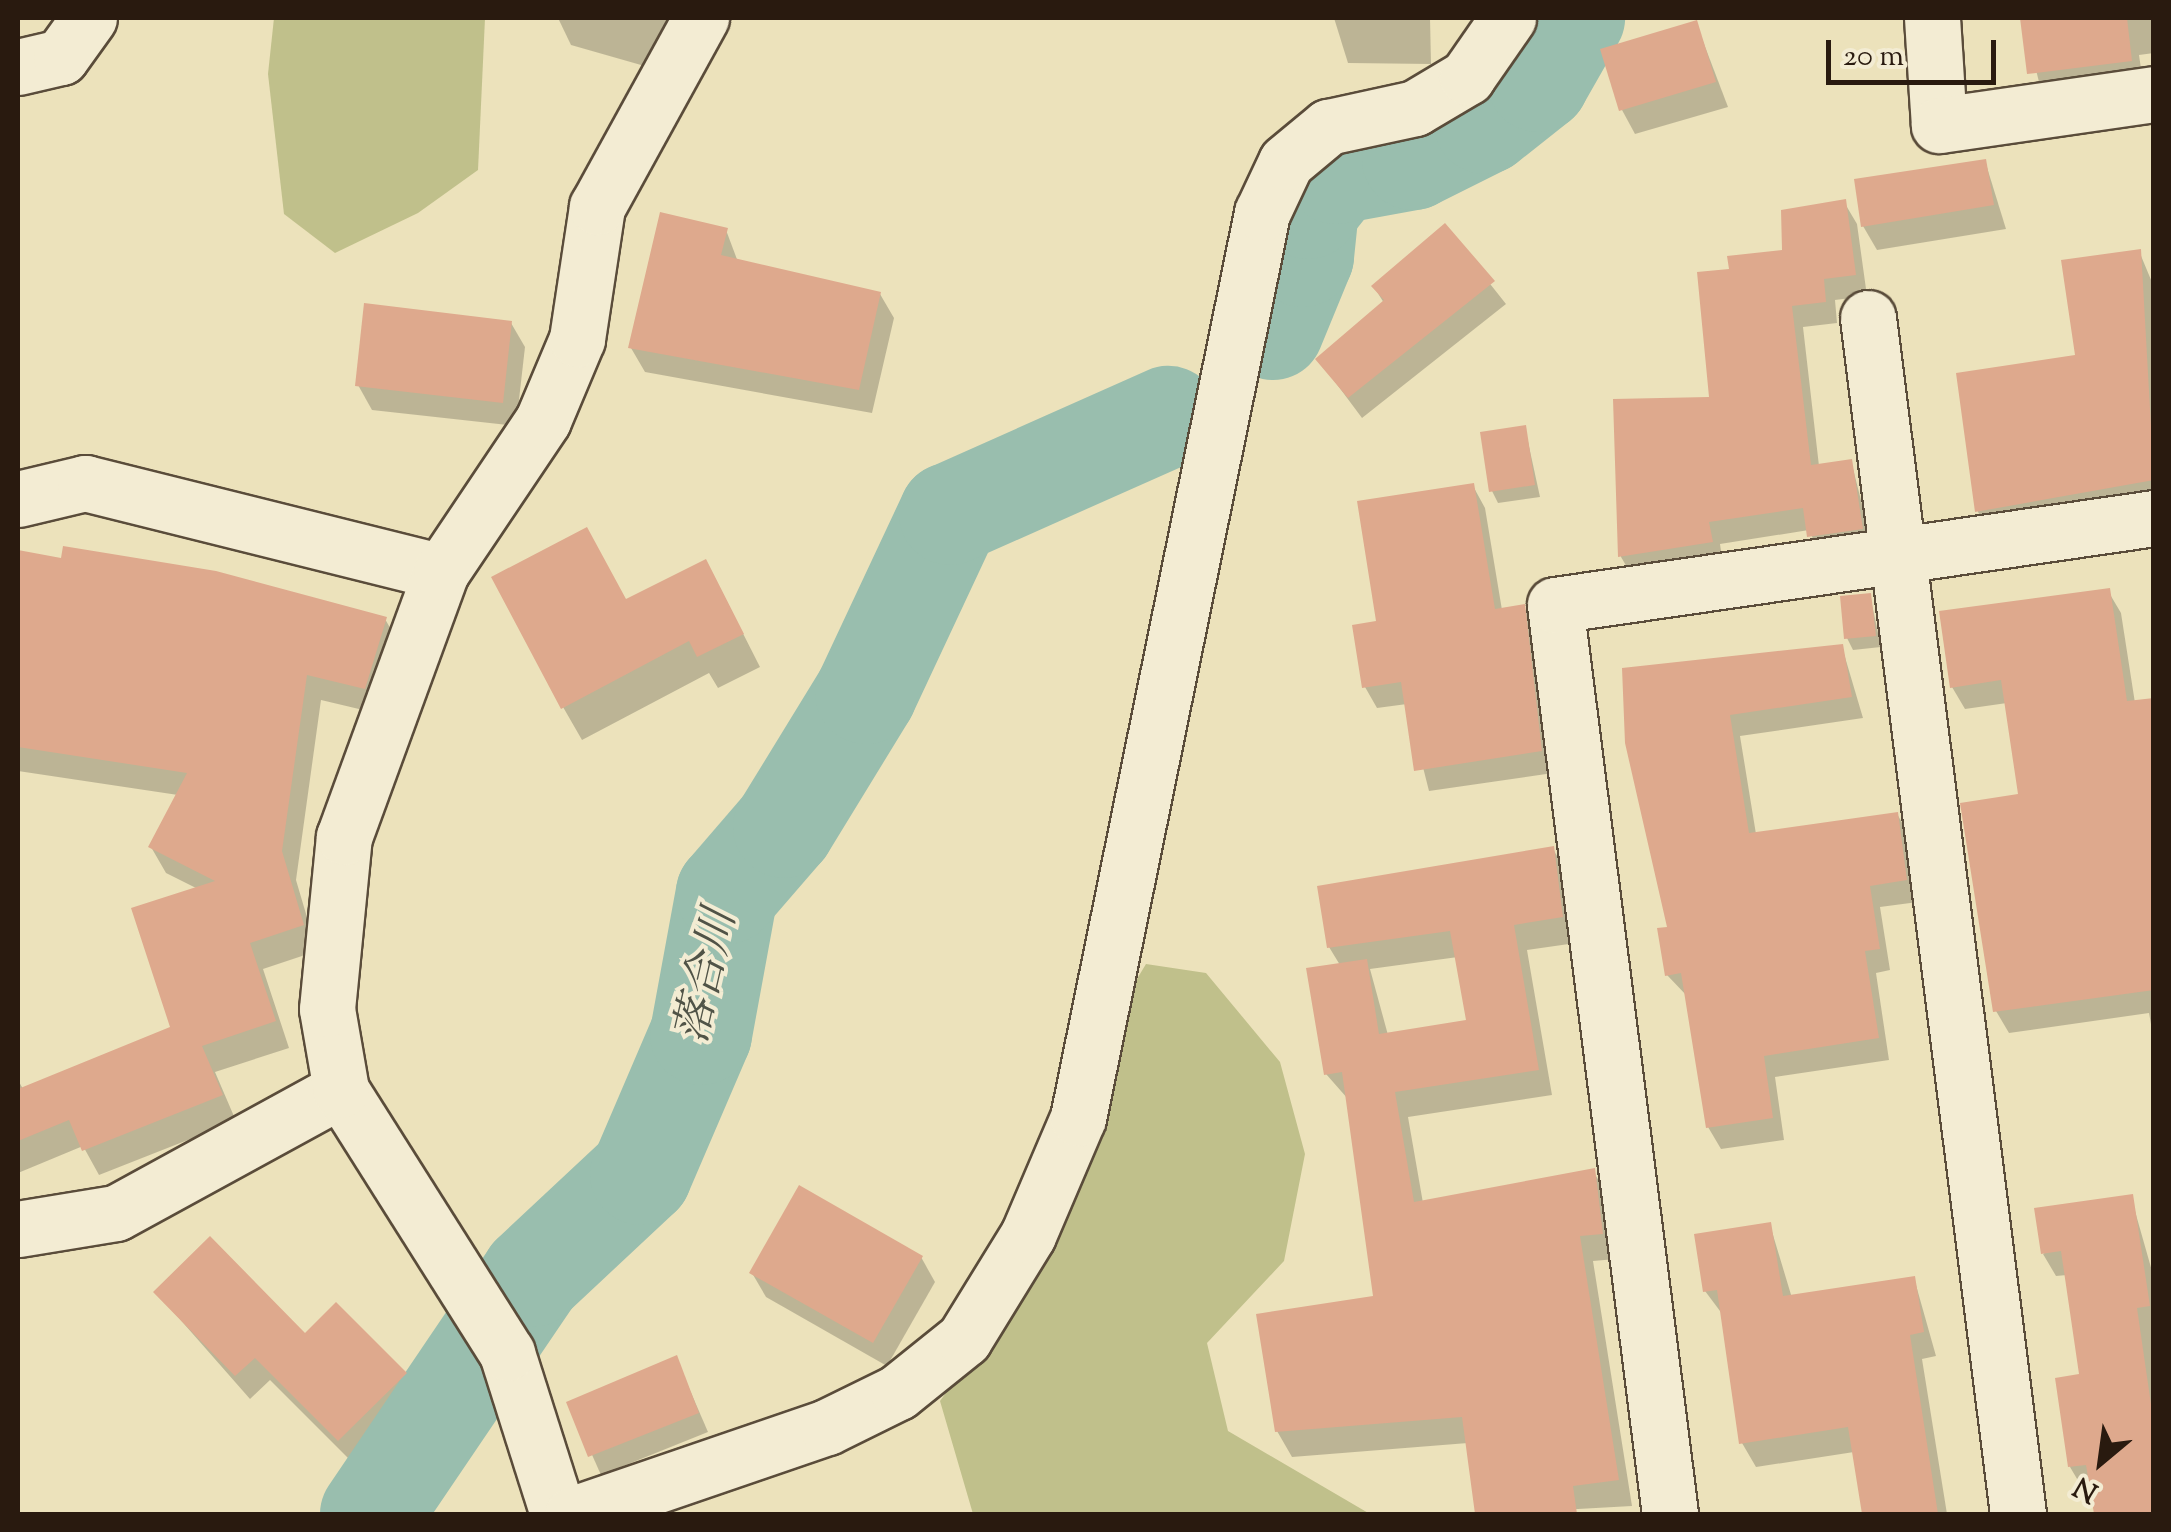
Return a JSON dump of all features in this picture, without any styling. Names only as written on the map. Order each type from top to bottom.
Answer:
[{"type":"street","points":[[18,66],[61,57],[88,18]]},
{"type":"street","points":[[558,1514],[494,1331],[340,1090],[327,1010],[344,838],[441,572],[543,420],[576,339],[597,207],[701,18]]},
{"type":"street","points":[[572,1514],[828,1426],[898,1392],[973,1324],[1028,1235],[1078,1118],[1262,213],[1286,162],[1328,127],[1415,108],[1467,78],[1508,18]]},
{"type":"street","points":[[1932,18],[1939,125],[2154,94]]},
{"type":"street","points":[[1868,318],[2018,1514]]},
{"type":"street","points":[[18,500],[86,483],[441,572]]},
{"type":"street","points":[[1670,1514],[1555,606],[2154,518]]},
{"type":"street","points":[[18,1229],[116,1213],[340,1090]]},
{"type":"green space","points":[[274,18],[485,18],[478,170],[418,213],[335,253],[284,214],[268,74]]},
{"type":"green space","points":[[1146,964],[1206,973],[1280,1062],[1305,1154],[1284,1261],[1207,1343],[1228,1431],[1370,1514],[973,1514],[940,1401],[983,1342],[1111,1022]]},
{"type":"building","points":[[2020,18],[2127,18],[2132,61],[2027,74]]},
{"type":"building","points":[[1697,20],[1716,82],[1619,111],[1600,49]]},
{"type":"building","points":[[1986,159],[1994,205],[1861,227],[1854,179]]},
{"type":"building","points":[[1846,199],[1856,275],[1824,279],[1826,302],[1792,306],[1811,465],[1852,459],[1863,529],[1807,537],[1803,508],[1709,522],[1713,542],[1618,557],[1613,399],[1709,397],[1697,272],[1729,269],[1727,256],[1782,250],[1781,210]]},
{"type":"building","points":[[660,212],[728,228],[721,255],[881,292],[859,390],[628,348]]},
{"type":"building","points":[[1445,223],[1495,281],[1348,398],[1315,359],[1384,300],[1371,286]]},
{"type":"building","points":[[2141,249],[2154,480],[1975,512],[1956,373],[2075,355],[2061,260]]},
{"type":"building","points":[[364,303],[512,321],[503,403],[355,386]]},
{"type":"building","points":[[1526,425],[1535,485],[1489,492],[1480,432]]},
{"type":"building","points":[[1474,483],[1495,609],[1525,604],[1542,751],[1414,771],[1401,682],[1362,688],[1352,625],[1376,621],[1357,501]]},
{"type":"building","points":[[587,527],[626,599],[706,559],[744,634],[697,657],[689,641],[561,709],[491,577]]},
{"type":"building","points":[[63,546],[216,571],[387,617],[365,689],[307,675],[282,851],[304,925],[250,943],[276,1021],[202,1046],[223,1095],[82,1151],[69,1120],[18,1141],[18,1089],[170,1027],[131,908],[215,881],[148,847],[187,773],[18,747],[18,550],[61,558]]},
{"type":"building","points":[[2110,588],[2127,701],[2154,698],[2154,990],[1993,1012],[1960,803],[2018,794],[2001,680],[1950,688],[1939,611]]},
{"type":"building","points":[[1871,593],[1876,636],[1844,639],[1840,596]]},
{"type":"building","points":[[1843,644],[1852,697],[1730,715],[1749,833],[1898,812],[1907,880],[1870,886],[1880,949],[1865,951],[1879,1038],[1764,1056],[1773,1118],[1706,1128],[1681,973],[1665,976],[1657,928],[1667,927],[1625,743],[1622,668]]},
{"type":"building","points":[[1554,846],[1563,917],[1514,925],[1539,1070],[1395,1092],[1414,1202],[1595,1168],[1603,1234],[1580,1236],[1619,1480],[1573,1486],[1577,1514],[1475,1514],[1462,1417],[1275,1432],[1256,1314],[1373,1296],[1342,1072],[1324,1075],[1306,968],[1367,959],[1379,1034],[1466,1020],[1450,931],[1327,948],[1317,886]]},
{"type":"building","points":[[799,1185],[923,1256],[873,1343],[749,1273]]},
{"type":"building","points":[[2133,1194],[2150,1306],[2137,1308],[2154,1425],[2154,1514],[2094,1514],[2086,1465],[2068,1467],[2055,1378],[2079,1374],[2061,1251],[2041,1254],[2034,1208]]},
{"type":"building","points":[[1771,1222],[1783,1296],[1915,1276],[1924,1332],[1910,1335],[1938,1514],[1862,1514],[1848,1427],[1739,1444],[1717,1290],[1703,1292],[1694,1234]]},
{"type":"building","points":[[210,1236],[305,1333],[336,1302],[407,1373],[338,1441],[255,1358],[235,1376],[153,1292]]},
{"type":"building","points":[[677,1355],[699,1413],[588,1457],[566,1402]]},
{"type":"waterway","name":"落合川","points":[[1273,329],[1303,256],[1308,208],[1336,173],[1413,159],[1485,123],[1538,81],[1574,18]]},
{"type":"waterway","name":"落合川","points":[[371,1514],[532,1276],[641,1174],[701,1034],[727,893],[784,827],[866,693],[950,514],[1168,417]]}]
